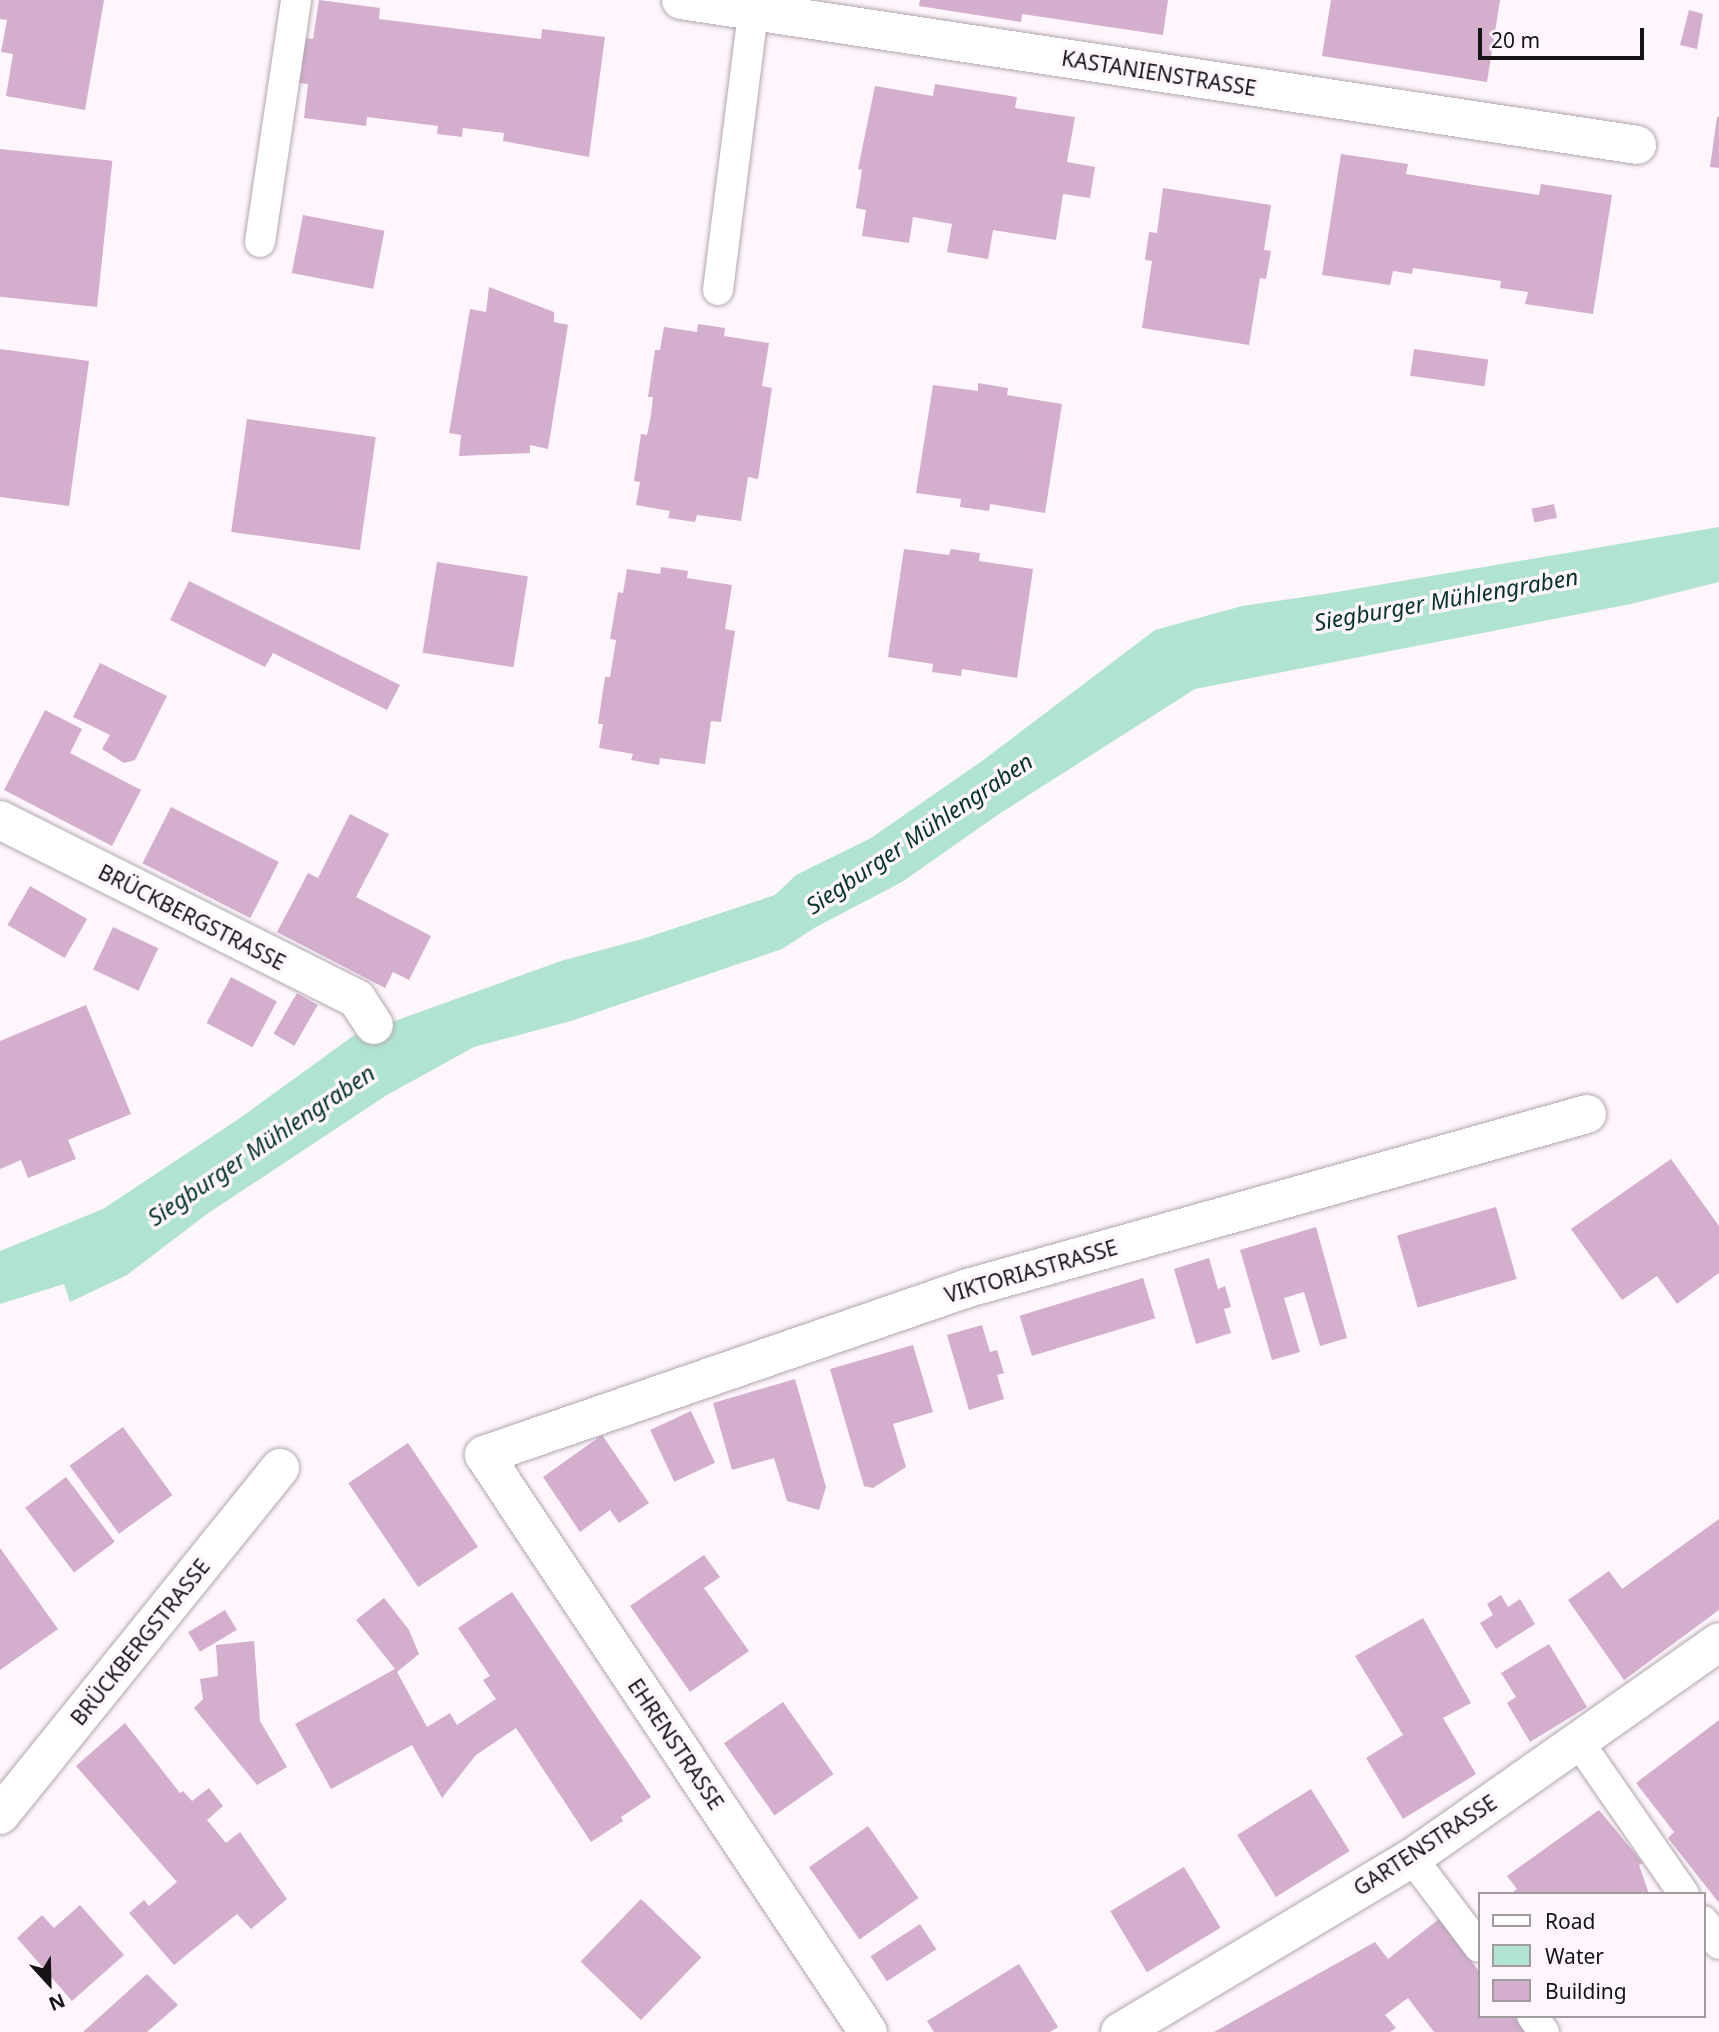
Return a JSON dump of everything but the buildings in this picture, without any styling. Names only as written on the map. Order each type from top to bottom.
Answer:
[{"type":"street","name":"KASTANIENSTRASSE","points":[[681,0],[1637,145]]},
{"type":"street","name":"BRÜCKBERGSTRASSE","points":[[0,820],[357,999],[374,1024]]},
{"type":"street","name":"VIKTORIASTRASSE","points":[[484,1455],[968,1288],[1587,1114]]},
{"type":"street","name":"EHRENSTRASSE","points":[[484,1455],[868,2032]]},
{"type":"street","name":"BRÜCKBERGSTRASSE","points":[[0,1815],[280,1468]]},
{"type":"street","name":"GARTENSTRASSE","points":[[1120,2032],[1412,1858],[1719,1642]]},
{"type":"lane","points":[[260,242],[296,0]]},
{"type":"lane","points":[[718,290],[753,12]]},
{"type":"lane","points":[[1578,1741],[1683,1892]]},
{"type":"lane","points":[[1412,1858],[1478,1946]]},
{"type":"lane","points":[[1705,1924],[1719,1944]]},
{"type":"water","name":"Siegburger Mühlengraben","points":[[1719,527],[1719,582],[1631,604],[1195,689],[999,814],[902,882],[816,927],[782,949],[571,1021],[474,1047],[387,1095],[207,1214],[127,1275],[70,1302],[64,1284],[0,1304],[0,1251],[103,1209],[240,1118],[353,1036],[561,961],[642,939],[775,895],[796,875],[871,838],[982,761],[1155,630],[1242,606]]}]
